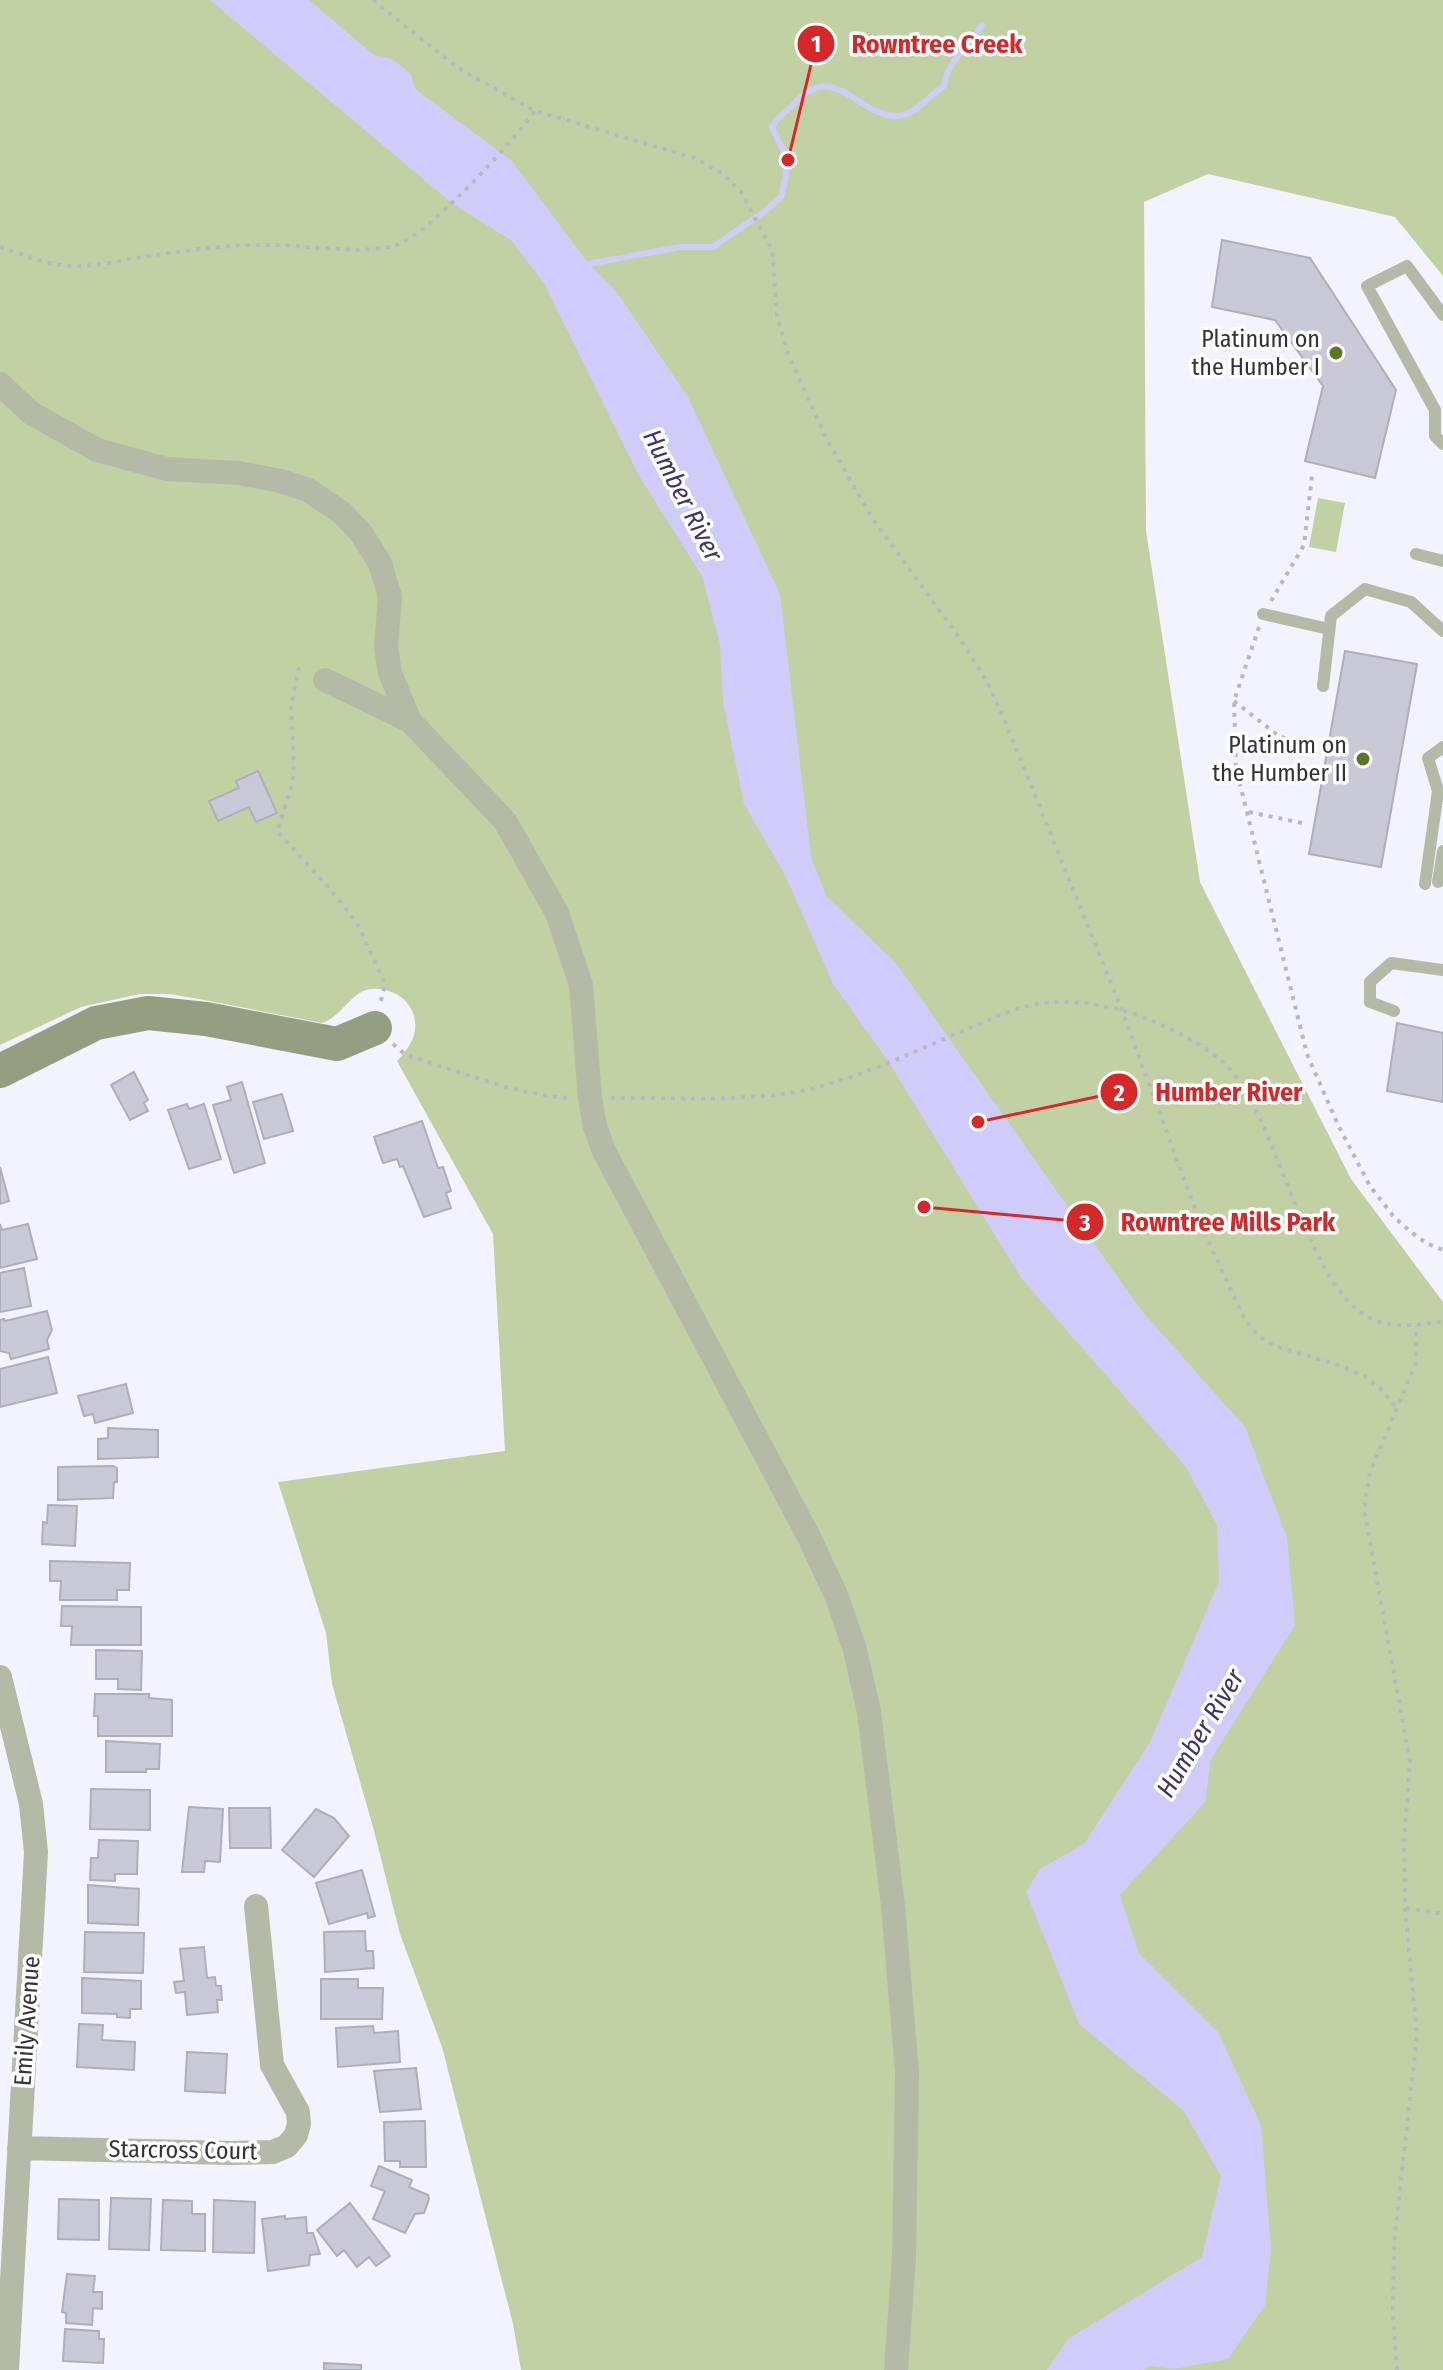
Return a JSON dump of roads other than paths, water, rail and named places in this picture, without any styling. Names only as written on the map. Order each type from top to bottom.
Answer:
[{"type":"street","points":[[0,384],[31,413],[97,450],[167,469],[238,473],[281,481],[308,490],[342,513],[361,533],[380,563],[390,597],[386,647],[390,673],[410,721]]},
{"type":"street","points":[[325,680],[410,721],[505,821],[557,913],[581,985],[590,1098],[595,1127],[604,1151],[809,1537],[837,1597],[855,1650],[869,1712],[878,1774],[907,2072],[904,2258],[896,2370]]},
{"type":"street","points":[[0,1071],[96,1023],[148,1013],[206,1019],[337,1044],[375,1028]]},
{"type":"street","name":"Emily Avenue","points":[[0,1677],[31,1804],[36,1852],[7,2370]]},
{"type":"street","name":"Starcross Court","points":[[19,2148],[231,2153],[273,2152],[287,2146],[296,2135],[298,2112],[272,2065],[256,1906]]},
{"type":"lane","points":[[1443,315],[1407,266],[1367,286],[1435,410],[1435,436],[1443,444]]},
{"type":"lane","points":[[1416,554],[1443,561]]},
{"type":"lane","points":[[1323,686],[1331,616],[1365,589],[1411,602],[1443,631]]},
{"type":"lane","points":[[1263,614],[1329,629]]},
{"type":"lane","points":[[1443,747],[1428,758],[1440,793],[1431,883],[1443,851]]},
{"type":"lane","points":[[1394,1011],[1370,1002],[1370,982],[1391,963],[1443,970]]},
{"type":"water","points":[[210,0],[309,0],[374,55],[392,59],[411,74],[415,89],[512,161],[588,263],[616,291],[688,397],[780,594],[811,856],[826,896],[895,962],[1141,1310],[1245,1427],[1287,1538],[1295,1625],[1211,1759],[1205,1802],[1120,1895],[1139,1953],[1218,2032],[1261,2125],[1271,2249],[1265,2305],[1228,2359],[1174,2369],[1151,2366],[1143,2370],[1047,2370],[1068,2339],[1202,2257],[1221,2176],[1183,2110],[1079,2024],[1026,1892],[1040,1869],[1084,1844],[1150,1742],[1219,1582],[1217,1525],[1186,1467],[1022,1279],[888,1061],[833,984],[786,877],[744,804],[723,701],[720,644],[702,576],[638,474],[544,283],[511,240],[454,205]]},
{"type":"waterway","points":[[583,265],[680,247],[713,247],[782,196],[788,160],[772,127],[808,92],[821,87],[834,88],[884,114],[905,115],[944,86],[949,69],[982,25]]},
{"type":"place","name":"Rowntree Creek","points":[[788,160]]},
{"type":"place","name":"Platinum on the Humber I","points":[[1336,353]]},
{"type":"place","name":"Platinum on the Humber II","points":[[1363,759]]},
{"type":"place","name":"Humber River","points":[[978,1122]]},
{"type":"place","name":"Rowntree Mills Park","points":[[924,1207]]}]
